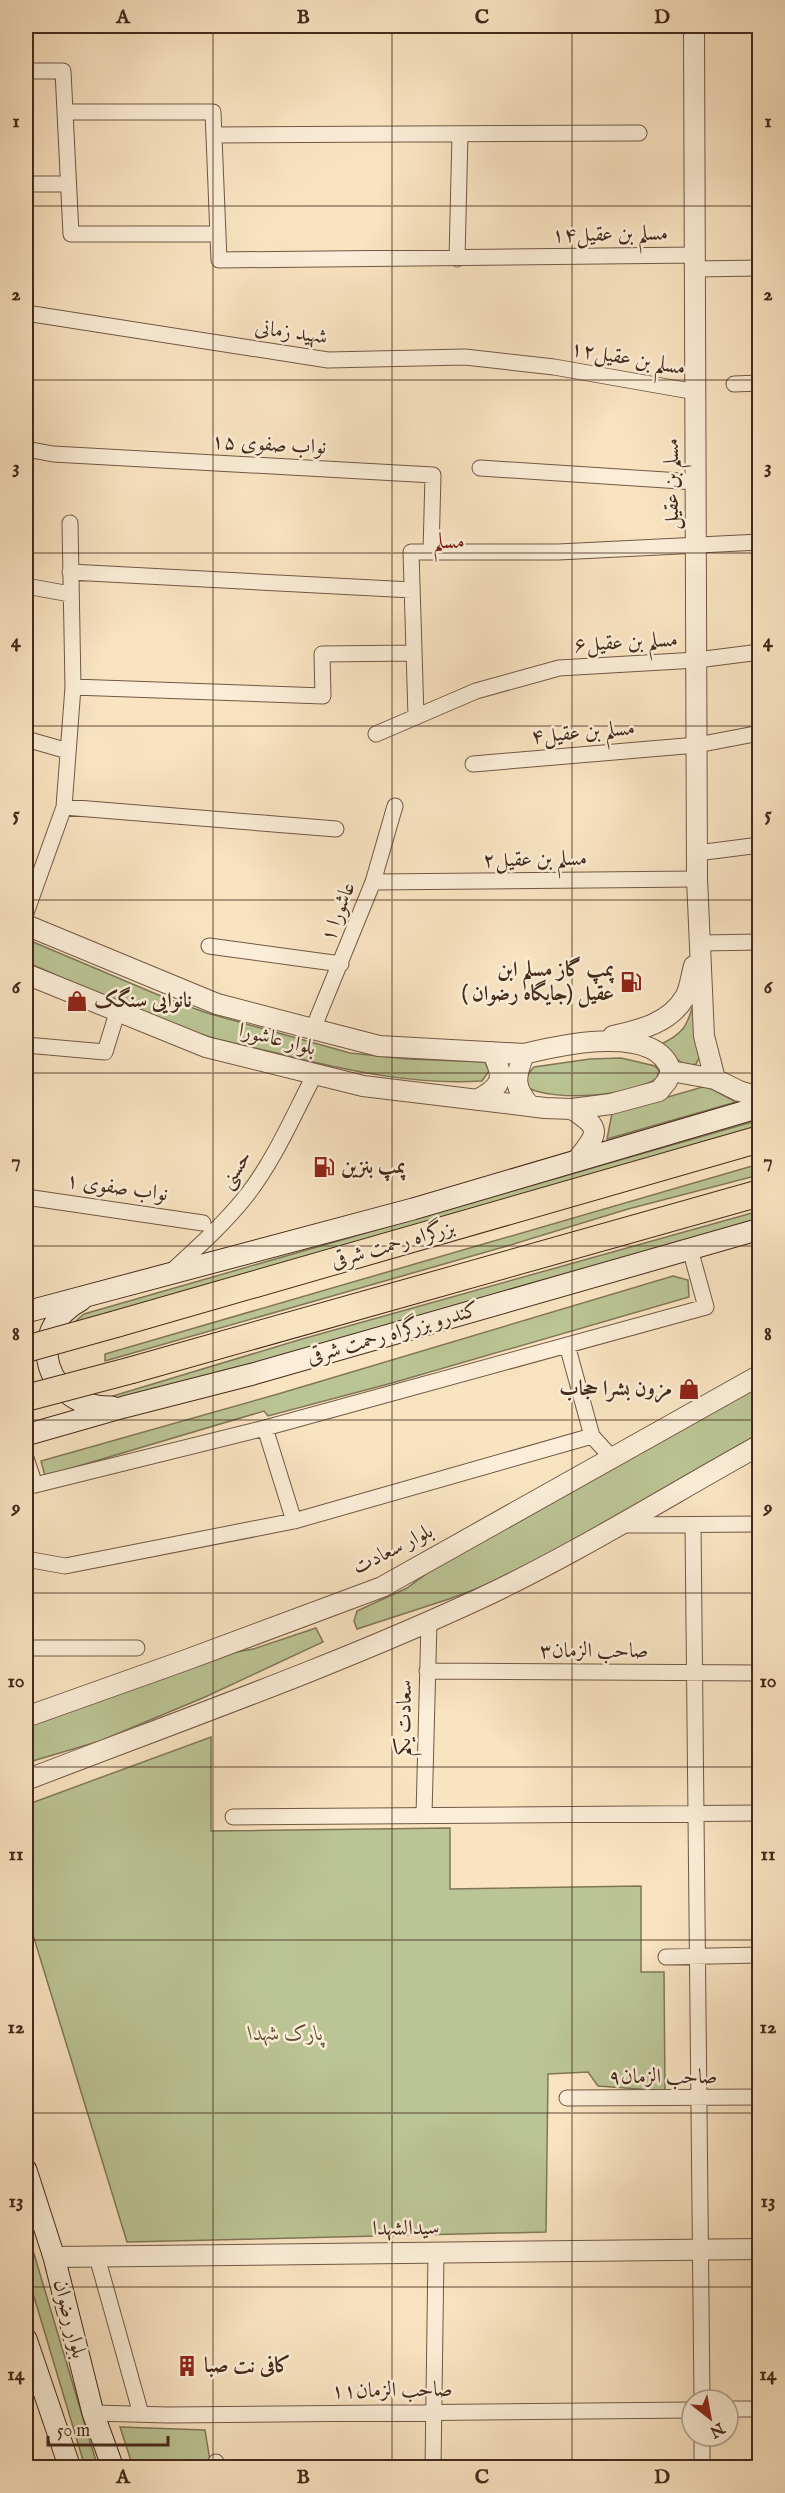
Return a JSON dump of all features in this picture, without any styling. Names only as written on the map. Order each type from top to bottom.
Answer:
[{"type":"highway","name":"بزرگراه رحمت شرقی","points":[[26,1349],[759,1139]]},
{"type":"highway","points":[[26,1398],[759,1193]]},
{"type":"main road","points":[[26,1311],[413,1209],[759,1107]]},
{"type":"main road","name":"کندرو بزرگراه رحمت شرقی","points":[[26,1435],[253,1374],[759,1229]]},
{"type":"main road","points":[[92,1294],[65,1311],[53,1327],[47,1346],[50,1370],[56,1383],[76,1400],[96,1406],[124,1407]]},
{"type":"main road","name":"بلوار رضوان","points":[[26,2170],[54,2257],[93,2413],[113,2468]]},
{"type":"main road","points":[[26,2339],[70,2468]]},
{"type":"street","name":"مسلم بن عقیل","points":[[694,26],[697,879],[702,943],[701,993],[704,1036],[716,1079]]},
{"type":"street","points":[[26,71],[63,70],[65,112],[69,184],[71,234],[218,234],[213,112],[65,112]]},
{"type":"street","points":[[214,135],[639,133]]},
{"type":"street","points":[[458,259],[459,134]]},
{"type":"street","points":[[26,184],[69,184]]},
{"type":"street","name":"مسلم بن عقیل۱۴","points":[[218,234],[219,260],[526,258],[695,262],[759,268]]},
{"type":"street","name":"شهید زمانی","points":[[26,313],[328,360],[465,357],[554,366]]},
{"type":"street","name":"مسلم بن عقیل۱۲","points":[[554,366],[696,392]]},
{"type":"street","points":[[734,384],[759,383]]},
{"type":"street","name":"نواب صفوی ۱۵","points":[[26,449],[53,454],[433,475],[431,552]]},
{"type":"street","points":[[480,468],[556,475],[696,482]]},
{"type":"street","points":[[26,913],[64,807],[73,687],[70,523]]},
{"type":"street","points":[[416,716],[411,552],[558,552],[696,547],[759,542]]},
{"type":"street","points":[[70,572],[412,590]]},
{"type":"street","points":[[26,586],[70,594]]},
{"type":"street","name":"مسلم بن عقیل۶","points":[[376,734],[476,691],[559,668],[697,660],[759,652]]},
{"type":"street","points":[[73,687],[323,696],[322,654],[414,653]]},
{"type":"street","name":"مسلم بن عقیل۴","points":[[473,764],[697,745],[759,733]]},
{"type":"street","points":[[26,739],[68,751]]},
{"type":"street","name":"عاشورا ۱","points":[[313,1029],[373,882],[395,806]]},
{"type":"street","points":[[64,807],[336,829]]},
{"type":"street","points":[[697,853],[759,845]]},
{"type":"street","name":"مسلم بن عقیل۲","points":[[373,882],[697,879]]},
{"type":"street","name":"بلوار عاشورا","points":[[26,925],[216,1004],[379,1046],[524,1054],[585,1042]]},
{"type":"street","points":[[585,1042],[639,1030],[670,1017],[686,996],[702,943],[759,942]]},
{"type":"street","points":[[209,946],[341,964]]},
{"type":"street","name":"بلوار عاشورا","points":[[26,974],[117,1013],[206,1047],[363,1086],[572,1109],[611,1104],[659,1091],[667,1082],[671,1071]]},
{"type":"street","points":[[26,1045],[105,1052],[117,1013]]},
{"type":"street","points":[[585,1042],[639,1044],[660,1053],[671,1071],[716,1079],[759,1098]]},
{"type":"street","points":[[477,1100],[494,1091],[500,1081],[500,1068],[492,1052]]},
{"type":"street","points":[[524,1054],[517,1071],[516,1083],[522,1097],[530,1106]]},
{"type":"street","name":"حسنی","points":[[170,1274],[216,1230],[248,1194],[315,1074]]},
{"type":"street","points":[[572,1109],[591,1122],[595,1133],[593,1141],[577,1160]]},
{"type":"street","name":"نواب صفوی ۱","points":[[26,1197],[203,1222]]},
{"type":"street","points":[[26,1458],[35,1485],[265,1428],[706,1307],[690,1250]]},
{"type":"street","points":[[567,1344],[592,1436],[611,1457]]},
{"type":"street","name":"بلوار سعادت","points":[[26,1717],[382,1587],[759,1375]]},
{"type":"street","points":[[265,1428],[294,1521]]},
{"type":"street","points":[[26,1559],[65,1566],[294,1521],[592,1436]]},
{"type":"street","points":[[26,1780],[429,1622],[479,1599],[617,1525],[759,1445]]},
{"type":"street","points":[[617,1525],[759,1524]]},
{"type":"street","points":[[693,1525],[702,2388]]},
{"type":"street","name":"سعادت یکم","points":[[424,1815],[429,1622]]},
{"type":"street","points":[[26,1648],[137,1648]]},
{"type":"street","name":"صاحب الزمان۳","points":[[427,1671],[759,1673]]},
{"type":"street","points":[[233,1817],[759,1813]]},
{"type":"street","points":[[666,1957],[759,1955]]},
{"type":"street","name":"صاحب الزمان۹","points":[[567,2098],[759,2097]]},
{"type":"street","name":"سیدالشهدا","points":[[54,2257],[759,2249]]},
{"type":"street","points":[[433,2468],[436,2253]]},
{"type":"street","points":[[96,2257],[141,2415]]},
{"type":"street","points":[[740,2409],[759,2409]]},
{"type":"street","name":"صاحب الزمان۱۱","points":[[93,2413],[141,2415],[680,2410]]},
{"type":"street","points":[[702,2448],[702,2468]]},
{"type":"green space","points":[[26,939],[168,999],[207,1013],[350,1053],[408,1059],[485,1062],[489,1071],[482,1081],[410,1079],[339,1068],[214,1038],[135,1010],[26,962]]},
{"type":"green space","points":[[695,999],[700,1056],[696,1064],[687,1066],[657,1046],[679,1033],[687,1023]]},
{"type":"green space","points":[[621,1058],[655,1066],[659,1071],[657,1078],[630,1089],[594,1095],[557,1095],[528,1088],[527,1077],[534,1067],[590,1059]]},
{"type":"green space","points":[[706,1086],[736,1102],[607,1139],[612,1113]]},
{"type":"green space","points":[[759,1120],[759,1128],[71,1325],[84,1314]]},
{"type":"green space","points":[[759,1164],[759,1175],[628,1209],[105,1361],[105,1354]]},
{"type":"green space","points":[[759,1211],[759,1219],[116,1402],[106,1398],[302,1339]]},
{"type":"green space","points":[[673,1276],[688,1280],[689,1297],[392,1383],[268,1416],[264,1411],[45,1476],[41,1461],[278,1394]]},
{"type":"green space","points":[[759,1384],[759,1439],[513,1575],[357,1629],[354,1621],[357,1611],[407,1588],[445,1560]]},
{"type":"green space","points":[[316,1628],[323,1642],[205,1697],[100,1741],[26,1763],[26,1727],[214,1656],[253,1649]]},
{"type":"green space","name":"پارک شهدا","points":[[211,1737],[211,1831],[450,1828],[450,1889],[641,1886],[641,1972],[664,1972],[665,2091],[598,2086],[588,2072],[548,2074],[546,2232],[127,2242],[26,1912],[26,1805]]},
{"type":"green space","points":[[26,2227],[98,2467],[85,2467],[26,2270]]},
{"type":"green space","points":[[120,2427],[205,2430],[211,2467],[133,2467]]},
{"type":"place","name":"پمپ گاز مسلم ابن عقیل (جایگاه رضوان )","points":[[631,982]]},
{"type":"place","name":"نانوایی سنگک","points":[[77,1001]]},
{"type":"place","name":"پمپ بنزین","points":[[324,1167]]},
{"type":"place","name":"مزون بشرا حجاب","points":[[689,1389]]},
{"type":"place","name":"کافی نت صبا","points":[[187,2366]]},
{"type":"district","name":"مسلم","points":[[449,542]]}]
